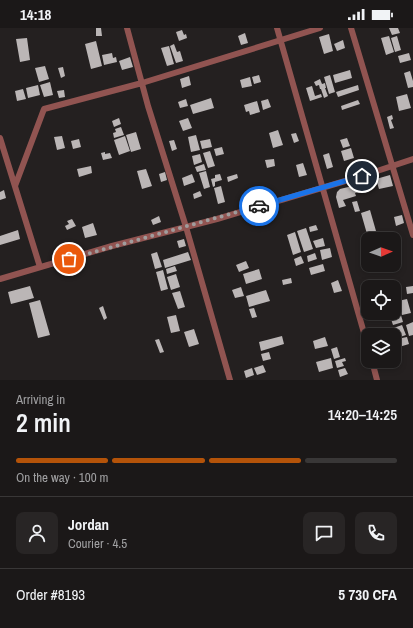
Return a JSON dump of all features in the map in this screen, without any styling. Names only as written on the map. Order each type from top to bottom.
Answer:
[{"type":"street","points":[[127,28],[148,106],[186,227],[230,380]]},
{"type":"street","points":[[277,28],[363,328]]},
{"type":"street","points":[[15,186],[44,109],[142,83],[320,28]]},
{"type":"street","points":[[351,28],[413,235]]},
{"type":"street","points":[[0,138],[40,267]]},
{"type":"street","points":[[0,279],[112,246],[186,227],[322,188],[413,159]]},
{"type":"street","points":[[374,368],[377,380]]},
{"type":"building","points":[[96,28],[101,28],[102,36],[96,36]]},
{"type":"building","points":[[389,28],[398,28],[400,33],[392,35]]},
{"type":"building","points":[[182,30],[184,35],[186,34],[187,38],[179,41],[176,32]]},
{"type":"building","points":[[245,33],[248,43],[241,45],[238,36]]},
{"type":"building","points":[[329,34],[333,51],[324,54],[319,37]]},
{"type":"building","points":[[389,36],[394,52],[386,55],[381,38]]},
{"type":"building","points":[[397,36],[401,50],[395,52],[391,38]]},
{"type":"building","points":[[27,38],[30,60],[20,62],[16,39]]},
{"type":"building","points":[[343,40],[345,48],[337,51],[334,44]]},
{"type":"building","points":[[96,41],[102,66],[91,69],[85,44]]},
{"type":"building","points":[[174,44],[177,52],[180,51],[183,61],[176,63],[170,46]]},
{"type":"building","points":[[169,46],[174,64],[167,66],[161,48]]},
{"type":"building","points":[[112,53],[113,58],[116,57],[117,62],[104,65],[102,55]]},
{"type":"building","points":[[409,53],[411,60],[400,63],[398,56]]},
{"type":"building","points":[[130,57],[133,67],[122,70],[119,61]]},
{"type":"building","points":[[45,66],[49,79],[39,82],[35,68]]},
{"type":"building","points":[[63,67],[65,76],[61,78],[58,68]]},
{"type":"building","points":[[350,70],[352,78],[335,83],[333,75]]},
{"type":"building","points":[[410,71],[413,87],[408,88],[404,73]]},
{"type":"building","points":[[259,75],[261,82],[254,84],[252,77]]},
{"type":"building","points":[[330,75],[335,92],[329,94],[324,77]]},
{"type":"building","points":[[189,76],[191,85],[182,88],[180,79]]},
{"type":"building","points":[[250,77],[252,86],[242,88],[240,80]]},
{"type":"building","points":[[320,79],[322,84],[325,83],[328,96],[324,98],[319,85],[316,86],[314,82]]},
{"type":"building","points":[[50,82],[53,95],[44,97],[40,85]]},
{"type":"building","points":[[38,85],[40,95],[28,98],[26,88]]},
{"type":"building","points":[[358,85],[359,90],[338,97],[336,92]]},
{"type":"building","points":[[312,86],[315,96],[321,94],[322,97],[310,101],[306,88]]},
{"type":"building","points":[[23,89],[26,99],[17,101],[15,91]]},
{"type":"building","points":[[64,90],[65,97],[59,98],[57,91]]},
{"type":"building","points":[[407,94],[411,108],[399,111],[396,97]]},
{"type":"building","points":[[211,98],[214,108],[193,114],[190,105]]},
{"type":"building","points":[[186,99],[188,106],[180,108],[178,102]]},
{"type":"building","points":[[268,99],[271,107],[263,110],[261,101]]},
{"type":"building","points":[[358,100],[360,104],[342,110],[341,106]]},
{"type":"building","points":[[257,101],[260,112],[250,115],[249,111],[246,112],[244,105]]},
{"type":"building","points":[[392,115],[393,119],[391,120],[394,128],[390,129],[387,117]]},
{"type":"building","points":[[119,118],[121,124],[114,127],[112,121]]},
{"type":"building","points":[[188,118],[192,128],[183,131],[179,121]]},
{"type":"building","points":[[121,127],[124,135],[114,138],[113,133],[116,132],[115,129]]},
{"type":"building","points":[[278,130],[283,145],[273,148],[269,133]]},
{"type":"building","points":[[136,132],[141,149],[131,152],[126,135]]},
{"type":"building","points":[[296,133],[299,141],[294,143],[291,134]]},
{"type":"building","points":[[196,135],[200,150],[191,152],[188,137]]},
{"type":"building","points":[[62,136],[65,148],[57,150],[54,137]]},
{"type":"building","points":[[125,136],[130,151],[119,155],[114,140]]},
{"type":"building","points":[[347,138],[350,146],[343,148],[340,140]]},
{"type":"building","points":[[79,139],[81,147],[73,149],[71,141]]},
{"type":"building","points":[[210,139],[212,147],[202,149],[200,141]]},
{"type":"building","points":[[174,140],[177,149],[172,151],[169,141]]},
{"type":"building","points":[[222,147],[224,154],[216,156],[214,149]]},
{"type":"building","points":[[351,148],[354,158],[344,161],[341,151]]},
{"type":"building","points":[[210,151],[215,166],[208,168],[203,153]]},
{"type":"building","points":[[105,152],[105,154],[110,153],[112,158],[103,160],[101,153]]},
{"type":"building","points":[[329,153],[333,167],[327,169],[323,155]]},
{"type":"building","points":[[200,154],[202,162],[194,165],[192,156]]},
{"type":"building","points":[[274,159],[275,166],[267,168],[265,160]]},
{"type":"building","points":[[303,163],[307,175],[299,177],[296,165]]},
{"type":"building","points":[[204,164],[206,170],[197,172],[195,167]]},
{"type":"building","points":[[91,166],[92,173],[79,177],[77,169]]},
{"type":"building","points":[[146,169],[152,186],[142,189],[137,171]]},
{"type":"building","points":[[206,171],[210,187],[204,189],[199,173]]},
{"type":"building","points":[[165,172],[167,180],[161,182],[159,174]]},
{"type":"building","points":[[192,174],[195,182],[184,186],[182,178]]},
{"type":"building","points":[[220,174],[222,180],[215,182],[215,186],[213,187],[211,179],[215,178],[215,175]]},
{"type":"building","points":[[237,174],[238,178],[228,182],[227,177]]},
{"type":"building","points":[[390,175],[393,186],[379,189],[376,179]]},
{"type":"building","points":[[361,184],[363,191],[355,193],[356,196],[343,200],[346,206],[339,208],[336,197],[337,192],[340,189]]},
{"type":"building","points":[[221,186],[225,202],[218,204],[214,188]]},
{"type":"building","points":[[4,190],[6,198],[0,200],[0,192]]},
{"type":"building","points":[[200,191],[202,196],[194,199],[193,194]]},
{"type":"building","points":[[357,201],[360,211],[355,212],[352,202]]},
{"type":"building","points":[[370,210],[376,231],[366,232],[361,213]]},
{"type":"building","points":[[402,215],[404,223],[396,226],[394,217]]},
{"type":"building","points":[[159,216],[161,222],[153,225],[151,220]]},
{"type":"building","points":[[72,219],[76,226],[67,230],[65,226],[69,224],[67,221]]},
{"type":"building","points":[[93,223],[97,235],[85,238],[82,227]]},
{"type":"building","points":[[316,225],[318,230],[310,232],[309,227]]},
{"type":"building","points":[[306,228],[313,249],[304,252],[297,231]]},
{"type":"building","points":[[18,230],[20,239],[0,245],[0,236]]},
{"type":"building","points":[[295,232],[301,252],[293,255],[287,235]]},
{"type":"building","points":[[323,238],[325,246],[316,248],[313,241]]},
{"type":"building","points":[[184,239],[186,246],[179,248],[177,241]]},
{"type":"building","points":[[330,248],[332,257],[322,260],[320,250]]},
{"type":"building","points":[[157,252],[162,267],[155,269],[151,254]]},
{"type":"building","points":[[188,252],[191,260],[165,268],[163,260]]},
{"type":"building","points":[[315,253],[317,259],[308,262],[307,256]]},
{"type":"building","points":[[301,256],[304,263],[296,266],[294,259]]},
{"type":"building","points":[[246,261],[249,268],[239,272],[236,265]]},
{"type":"building","points":[[323,264],[325,271],[311,275],[309,268]]},
{"type":"building","points":[[175,266],[177,271],[167,274],[166,269]]},
{"type":"building","points":[[259,269],[262,279],[246,284],[243,274]]},
{"type":"building","points":[[163,270],[168,289],[161,291],[156,272]]},
{"type":"building","points":[[176,274],[180,287],[171,290],[167,277]]},
{"type":"building","points":[[291,278],[292,283],[283,285],[282,280]]},
{"type":"building","points":[[338,280],[342,291],[334,293],[331,283]]},
{"type":"building","points":[[30,286],[34,298],[11,304],[8,292]]},
{"type":"building","points":[[413,286],[413,293],[407,294],[406,287]]},
{"type":"building","points":[[241,287],[244,296],[235,298],[232,290]]},
{"type":"building","points":[[266,290],[270,301],[249,307],[246,296]]},
{"type":"building","points":[[180,291],[185,307],[178,309],[172,293]]},
{"type":"building","points":[[407,299],[411,313],[402,315],[401,300]]},
{"type":"building","points":[[40,300],[50,335],[38,338],[29,303]]},
{"type":"building","points":[[103,306],[107,318],[104,320],[99,308]]},
{"type":"building","points":[[254,308],[257,317],[252,318],[249,309]]},
{"type":"building","points":[[176,315],[180,331],[171,333],[167,317]]},
{"type":"building","points":[[401,315],[403,322],[393,325],[391,320],[401,320]]},
{"type":"building","points":[[413,322],[413,335],[409,336],[406,325]]},
{"type":"building","points":[[402,325],[406,335],[401,337],[401,328],[394,328]]},
{"type":"building","points":[[194,329],[199,344],[189,347],[184,332]]},
{"type":"building","points":[[282,336],[284,344],[261,351],[259,342]]},
{"type":"building","points":[[325,337],[328,346],[315,349],[313,341]]},
{"type":"building","points":[[407,337],[409,344],[401,346],[401,338]]},
{"type":"building","points":[[159,339],[164,352],[160,353],[155,340]]},
{"type":"building","points":[[337,347],[340,357],[334,359],[331,349]]},
{"type":"building","points":[[269,352],[271,359],[263,361],[261,354]]},
{"type":"building","points":[[331,358],[333,368],[319,372],[316,362]]},
{"type":"building","points":[[345,358],[346,361],[342,362],[344,366],[337,368],[335,361]]},
{"type":"building","points":[[263,365],[266,372],[257,375],[254,368]]},
{"type":"building","points":[[252,368],[254,375],[246,378],[244,371]]},
{"type":"building","points":[[345,368],[348,374],[340,377],[338,370]]},
{"type":"way so far","points":[[69,259],[259,206]]},
{"type":"route","points":[[259,206],[362,176]]}]
